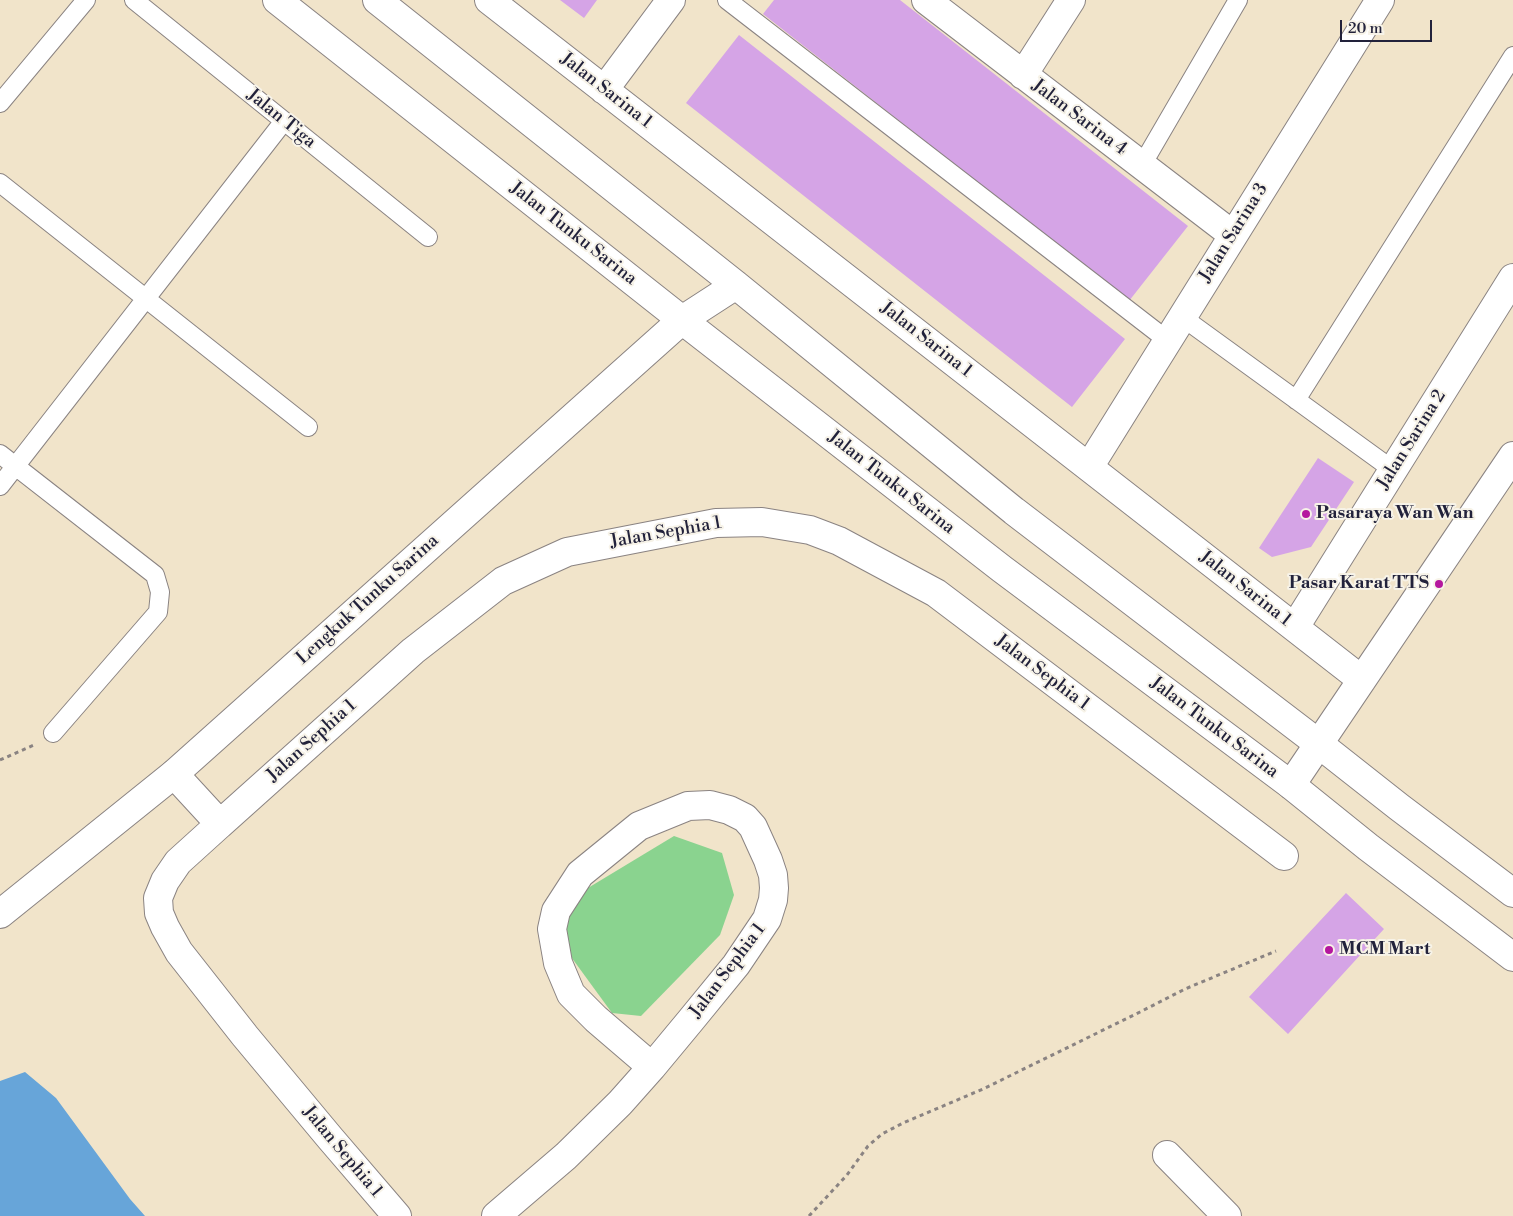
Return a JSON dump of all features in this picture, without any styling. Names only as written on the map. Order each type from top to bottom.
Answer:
[{"type":"street","name":"Jalan Tunku Sarina","points":[[277,0],[1002,570],[1291,786],[1513,957]]},
{"type":"street","points":[[377,0],[736,285],[1014,510],[1513,893]]},
{"type":"street","name":"Jalan Sarina 1","points":[[489,0],[1362,680]]},
{"type":"street","points":[[604,90],[671,0]]},
{"type":"street","name":"Jalan Sarina 4","points":[[926,0],[1233,235]]},
{"type":"street","points":[[1023,75],[1071,0]]},
{"type":"street","name":"Jalan Sarina 3","points":[[1088,467],[1380,0]]},
{"type":"street","name":"Jalan Sarina 2","points":[[1295,627],[1513,278]]},
{"type":"street","name":"Lengkuk Tunku Sarina","points":[[0,914],[174,774],[682,320],[736,285]]},
{"type":"street","points":[[1291,786],[1513,456]]},
{"type":"street","name":"Jalan Sephia 1","points":[[397,1216],[245,1036],[179,952],[159,913],[158,898],[165,881],[178,862],[413,651],[503,581],[567,552],[716,522],[762,522],[810,530],[840,541],[936,593],[1284,856]]},
{"type":"street","points":[[174,774],[220,824]]},
{"type":"street","name":"Jalan Sephia 1","points":[[496,1216],[566,1156],[620,1103],[652,1066],[736,965],[767,919],[774,900],[773,875],[768,860],[753,828],[745,818],[729,810],[710,806],[688,806],[639,826],[580,874],[556,911],[552,928],[558,963],[571,994],[596,1019],[652,1066]]},
{"type":"street","points":[[1167,1155],[1227,1216]]},
{"type":"lane","points":[[0,103],[86,0]]},
{"type":"lane","name":"Jalan Tiga","points":[[134,0],[428,237]]},
{"type":"lane","points":[[727,0],[1167,340]]},
{"type":"lane","points":[[1142,165],[1238,0]]},
{"type":"lane","points":[[1296,400],[1513,56]]},
{"type":"lane","points":[[0,486],[284,121]]},
{"type":"lane","points":[[0,183],[308,427]]},
{"type":"lane","points":[[1182,317],[1393,470]]},
{"type":"lane","points":[[0,454],[155,575],[160,592],[158,612],[54,733]]},
{"type":"path","points":[[0,760],[30,747],[54,733]]},
{"type":"path","points":[[809,1216],[847,1175],[868,1146],[882,1134],[903,1123],[983,1089],[1185,989],[1276,951]]},
{"type":"green space","points":[[674,836],[722,853],[734,895],[720,935],[641,1016],[612,1013],[558,939],[578,894]]},
{"type":"water","points":[[25,1072],[56,1098],[130,1199],[145,1216],[0,1216],[0,1081]]},
{"type":"building","points":[[560,0],[597,0],[584,18]]},
{"type":"building","points":[[774,0],[900,0],[1188,226],[1129,301],[763,14]]},
{"type":"building","points":[[739,35],[1125,339],[1072,407],[686,103]]},
{"type":"building","name":"Pasaraya Wan Wan","points":[[1318,458],[1354,482],[1311,547],[1272,557],[1259,548]]},
{"type":"building","points":[[1346,893],[1384,929],[1288,1034],[1249,997]]},
{"type":"place","name":"Pasaraya Wan Wan","points":[[1306,514]]},
{"type":"place","name":"Pasar Karat TTS","points":[[1439,584]]},
{"type":"place","name":"MCM Mart","points":[[1329,950]]}]
